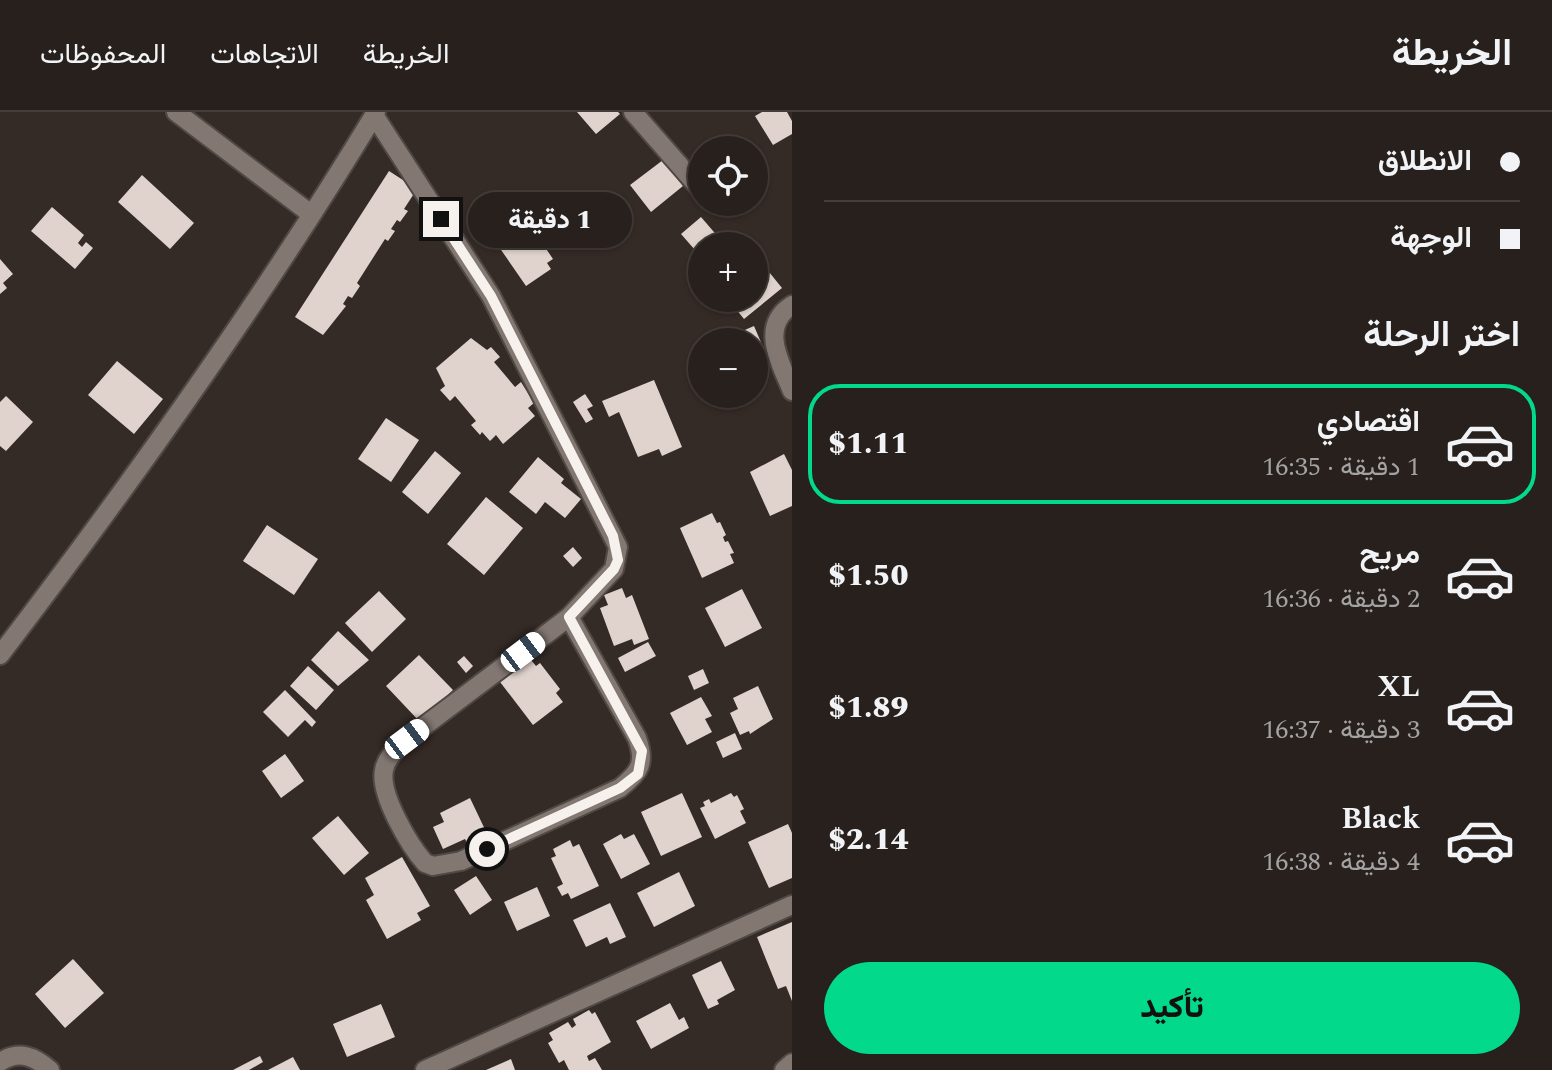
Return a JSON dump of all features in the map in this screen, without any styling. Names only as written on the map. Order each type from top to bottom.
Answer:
[{"type":"street","points":[[176,112],[311,214]]},
{"type":"street","points":[[633,112],[688,175]]},
{"type":"street","points":[[0,655],[117,500],[220,353],[375,114],[491,296],[613,536],[618,560],[614,569],[569,617],[407,739],[386,762],[384,781],[393,811],[425,863],[433,866],[461,861],[620,788],[638,774],[642,759],[637,738],[569,617]]},
{"type":"street","points":[[792,305],[777,316],[774,328],[792,391]]},
{"type":"street","points":[[425,1070],[792,905]]},
{"type":"street","points":[[0,1062],[26,1055],[50,1070]]},
{"type":"street","points":[[784,1070],[792,1063]]},
{"type":"building","points":[[577,112],[618,112],[620,114],[596,134]]},
{"type":"building","points":[[762,112],[787,112],[792,121],[792,134],[773,145],[755,116]]},
{"type":"building","points":[[663,160],[683,186],[651,212],[630,185]]},
{"type":"building","points":[[389,171],[417,189],[404,209],[408,211],[400,222],[397,220],[391,229],[395,231],[388,241],[385,239],[357,283],[360,286],[352,298],[348,296],[343,304],[346,306],[323,335],[295,317]]},
{"type":"building","points":[[142,175],[194,223],[170,249],[118,202]]},
{"type":"building","points":[[52,207],[84,235],[78,243],[82,247],[86,242],[93,248],[75,269],[31,231]]},
{"type":"building","points":[[701,217],[714,232],[688,232],[688,242],[681,234]]},
{"type":"building","points":[[528,222],[553,259],[547,263],[551,269],[526,286],[497,244]]},
{"type":"building","points":[[0,259],[13,274],[3,283],[7,288],[0,294]]},
{"type":"building","points":[[768,271],[782,288],[768,299]]},
{"type":"building","points":[[738,312],[753,312],[744,319]]},
{"type":"building","points":[[471,338],[487,350],[491,347],[500,357],[494,362],[515,387],[521,382],[534,403],[528,408],[535,416],[503,444],[496,435],[490,441],[482,432],[480,435],[471,425],[476,421],[455,396],[450,401],[440,390],[445,386],[436,368]]},
{"type":"building","points":[[117,361],[163,399],[134,434],[88,395]]},
{"type":"building","points":[[654,380],[682,447],[662,456],[659,449],[638,457],[619,412],[609,417],[602,401]]},
{"type":"building","points":[[585,394],[593,406],[587,409],[593,419],[586,423],[573,402]]},
{"type":"building","points":[[6,396],[33,422],[6,451],[0,446],[0,402]]},
{"type":"building","points":[[386,418],[419,440],[391,482],[358,459]]},
{"type":"building","points":[[435,451],[461,473],[428,514],[402,492]]},
{"type":"building","points":[[784,454],[792,470],[792,506],[770,516],[750,472]]},
{"type":"building","points":[[538,457],[564,479],[561,483],[581,499],[565,518],[545,502],[536,514],[509,492]]},
{"type":"building","points":[[486,497],[523,528],[484,575],[447,544]]},
{"type":"building","points":[[712,513],[717,523],[720,522],[726,535],[723,537],[725,542],[728,541],[734,553],[730,554],[734,563],[702,578],[680,528]]},
{"type":"building","points":[[267,525],[318,559],[294,595],[243,561]]},
{"type":"building","points":[[573,547],[582,558],[573,567],[563,556]]},
{"type":"building","points":[[622,588],[626,598],[632,595],[649,639],[634,645],[632,639],[614,646],[600,608],[608,605],[604,595]]},
{"type":"building","points":[[742,589],[762,628],[725,647],[705,608]]},
{"type":"building","points":[[379,591],[406,619],[372,652],[345,623]]},
{"type":"building","points":[[338,631],[369,660],[338,686],[311,660]]},
{"type":"building","points":[[648,642],[656,656],[625,672],[618,658]]},
{"type":"building","points":[[419,655],[453,690],[420,722],[386,686]]},
{"type":"building","points":[[527,655],[536,666],[540,663],[560,689],[556,693],[563,702],[533,725],[497,678]]},
{"type":"building","points":[[464,656],[473,666],[466,673],[457,662]]},
{"type":"building","points":[[308,666],[334,690],[316,710],[290,686]]},
{"type":"building","points":[[703,669],[709,683],[694,690],[688,676]]},
{"type":"building","points":[[758,686],[773,719],[750,734],[749,731],[740,735],[730,713],[738,709],[733,698]]},
{"type":"building","points":[[285,690],[316,722],[312,727],[305,720],[288,737],[263,712]]},
{"type":"building","points":[[701,697],[712,716],[705,719],[712,732],[687,745],[670,713]]},
{"type":"building","points":[[735,733],[742,749],[723,758],[716,742]]},
{"type":"building","points":[[285,754],[304,781],[281,798],[262,771]]},
{"type":"building","points":[[682,793],[702,837],[661,856],[641,812]]},
{"type":"building","points":[[731,793],[734,797],[737,795],[744,809],[740,811],[746,823],[715,839],[700,808],[709,799],[711,803]]},
{"type":"building","points":[[470,798],[490,840],[470,849],[465,839],[443,849],[433,827],[444,822],[440,813]]},
{"type":"building","points":[[338,816],[369,853],[344,875],[312,838]]},
{"type":"building","points":[[788,824],[792,833],[792,878],[769,888],[748,842]]},
{"type":"building","points":[[621,834],[624,839],[634,834],[650,864],[621,879],[603,844]]},
{"type":"building","points":[[570,840],[573,847],[579,844],[599,886],[571,899],[568,893],[562,896],[557,887],[563,884],[551,858],[556,856],[553,849]]},
{"type":"building","points":[[402,857],[430,906],[417,913],[421,920],[387,939],[366,900],[374,895],[365,878]]},
{"type":"building","points":[[679,872],[695,906],[654,927],[637,893]]},
{"type":"building","points":[[476,876],[492,900],[470,915],[454,890]]},
{"type":"building","points":[[537,887],[550,916],[517,931],[504,902]]},
{"type":"building","points":[[610,903],[626,937],[610,944],[607,937],[586,947],[573,920]]},
{"type":"building","points":[[792,922],[792,1001],[786,986],[778,989],[757,937]]},
{"type":"building","points":[[73,959],[104,993],[65,1028],[35,994]]},
{"type":"building","points":[[721,961],[735,990],[708,1009],[692,975]]},
{"type":"building","points":[[670,1003],[679,1020],[684,1017],[689,1028],[651,1049],[636,1021]]},
{"type":"building","points":[[381,1004],[395,1037],[347,1057],[333,1024]]},
{"type":"building","points":[[589,1010],[592,1014],[595,1012],[611,1042],[587,1056],[589,1061],[595,1058],[602,1070],[569,1070],[564,1060],[559,1063],[548,1043],[553,1040],[549,1033],[568,1022],[572,1028],[576,1025],[573,1019]]},
{"type":"building","points":[[260,1056],[263,1062],[249,1070],[233,1070]]},
{"type":"building","points":[[293,1057],[300,1070],[268,1070]]},
{"type":"building","points":[[511,1059],[515,1070],[486,1070]]},
{"type":"route","points":[[441,219],[491,296],[618,547],[614,569],[569,617],[642,751],[638,774],[620,788],[487,849]]}]
